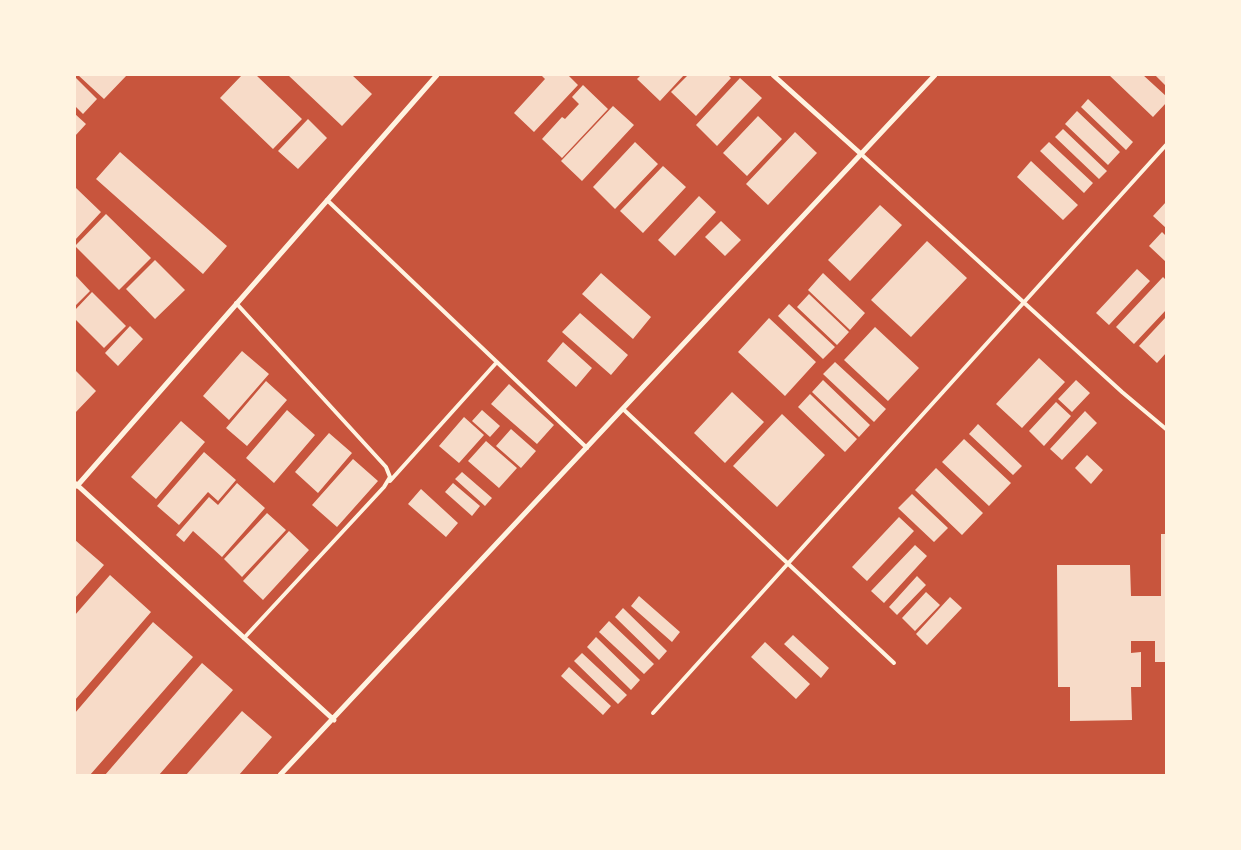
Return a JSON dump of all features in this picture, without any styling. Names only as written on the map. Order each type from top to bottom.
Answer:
[{"type":"street","points":[[334,720],[76,485],[437,75]]},
{"type":"street","points":[[774,75],[861,154]]},
{"type":"street","points":[[280,775],[334,720],[934,75]]},
{"type":"lane","points":[[653,713],[1166,145]]},
{"type":"lane","points":[[861,154],[1024,303],[1166,429]]},
{"type":"lane","points":[[327,200],[587,448]]},
{"type":"lane","points":[[236,303],[386,467],[390,477],[388,482]]},
{"type":"lane","points":[[244,638],[497,362]]},
{"type":"lane","points":[[623,409],[894,664]]},
{"type":"building","points":[[78,75],[127,75],[104,99]]},
{"type":"building","points":[[242,75],[256,75],[302,119],[273,149],[220,98]]},
{"type":"building","points":[[288,75],[352,75],[372,94],[342,126]]},
{"type":"building","points":[[541,75],[568,75],[578,85],[534,132],[514,113],[545,79]]},
{"type":"building","points":[[641,75],[684,75],[660,101],[637,79]]},
{"type":"building","points":[[688,75],[728,75],[731,78],[696,116],[671,92]]},
{"type":"building","points":[[1109,75],[1143,75],[1166,96],[1166,103],[1153,117]]},
{"type":"building","points":[[1155,75],[1166,75],[1166,86]]},
{"type":"building","points":[[75,77],[97,99],[83,114],[75,106]]},
{"type":"building","points":[[740,78],[762,98],[717,146],[696,125]]},
{"type":"building","points":[[583,85],[608,109],[562,158],[542,139],[562,117],[565,119],[579,104],[572,97]]},
{"type":"building","points":[[1088,99],[1133,142],[1126,150],[1081,107]]},
{"type":"building","points":[[613,106],[634,125],[582,181],[561,161]]},
{"type":"building","points":[[1077,111],[1120,152],[1108,165],[1065,124]]},
{"type":"building","points":[[75,114],[86,124],[75,136]]},
{"type":"building","points":[[758,116],[782,139],[747,176],[723,153]]},
{"type":"building","points":[[308,119],[327,138],[298,169],[278,151]]},
{"type":"building","points":[[1063,129],[1107,171],[1099,179],[1055,137]]},
{"type":"building","points":[[795,132],[817,153],[768,205],[746,184]]},
{"type":"building","points":[[635,142],[658,164],[615,209],[593,187]]},
{"type":"building","points":[[1049,142],[1093,183],[1084,193],[1040,151]]},
{"type":"building","points":[[120,152],[227,246],[203,274],[96,179]]},
{"type":"building","points":[[1031,161],[1078,205],[1063,220],[1017,177]]},
{"type":"building","points":[[663,166],[686,187],[643,233],[620,211]]},
{"type":"building","points":[[75,189],[101,212],[75,240]]},
{"type":"building","points":[[699,196],[716,212],[675,256],[658,240]]},
{"type":"building","points":[[1166,202],[1166,228],[1153,216]]},
{"type":"building","points":[[880,205],[902,225],[850,281],[828,260]]},
{"type":"building","points":[[106,214],[151,258],[119,290],[75,246]]},
{"type":"building","points":[[721,221],[741,240],[725,256],[705,237]]},
{"type":"building","points":[[1162,232],[1166,236],[1166,262],[1149,246]]},
{"type":"building","points":[[927,241],[967,278],[911,337],[871,300]]},
{"type":"building","points":[[155,260],[185,290],[155,319],[126,289]]},
{"type":"building","points":[[1137,269],[1150,281],[1109,325],[1096,313]]},
{"type":"building","points":[[601,273],[651,317],[633,339],[582,294]]},
{"type":"building","points":[[823,273],[865,313],[850,330],[808,290]]},
{"type":"building","points":[[75,275],[90,291],[75,306]]},
{"type":"building","points":[[1163,277],[1166,280],[1166,310],[1134,344],[1116,327]]},
{"type":"building","points":[[92,292],[126,326],[104,348],[75,319],[75,310]]},
{"type":"building","points":[[809,294],[849,332],[837,345],[797,307]]},
{"type":"building","points":[[789,304],[835,347],[823,359],[778,316]]},
{"type":"building","points":[[580,313],[628,355],[611,375],[562,332]]},
{"type":"building","points":[[1166,317],[1166,353],[1157,363],[1139,346]]},
{"type":"building","points":[[769,318],[816,362],[785,396],[738,352]]},
{"type":"building","points":[[130,326],[143,339],[118,366],[105,353]]},
{"type":"building","points":[[875,327],[919,368],[888,401],[844,360]]},
{"type":"building","points":[[563,342],[592,368],[576,387],[547,361]]},
{"type":"building","points":[[242,351],[269,374],[229,420],[203,396]]},
{"type":"building","points":[[1039,358],[1065,382],[1022,428],[996,404]]},
{"type":"building","points":[[835,362],[886,409],[874,422],[823,374]]},
{"type":"building","points":[[75,370],[96,391],[75,413]]},
{"type":"building","points":[[823,380],[870,425],[859,437],[812,392]]},
{"type":"building","points":[[1076,380],[1090,393],[1072,412],[1058,399]]},
{"type":"building","points":[[266,381],[287,400],[247,446],[226,428]]},
{"type":"building","points":[[509,384],[554,425],[537,444],[491,404]]},
{"type":"building","points":[[732,392],[764,422],[725,463],[694,433]]},
{"type":"building","points":[[810,394],[857,439],[845,452],[798,407]]},
{"type":"building","points":[[1056,402],[1071,416],[1044,446],[1029,431]]},
{"type":"building","points":[[287,410],[315,435],[274,483],[246,458]]},
{"type":"building","points":[[482,410],[500,426],[490,437],[472,421]]},
{"type":"building","points":[[1085,411],[1097,423],[1062,460],[1050,449]]},
{"type":"building","points":[[782,414],[825,455],[777,507],[733,466]]},
{"type":"building","points":[[464,417],[484,435],[459,463],[439,446]]},
{"type":"building","points":[[181,421],[205,442],[156,499],[131,477]]},
{"type":"building","points":[[978,424],[1022,466],[1013,475],[969,434]]},
{"type":"building","points":[[511,429],[536,451],[521,468],[496,446]]},
{"type":"building","points":[[329,433],[352,453],[318,493],[295,472]]},
{"type":"building","points":[[964,439],[1011,483],[989,506],[942,462]]},
{"type":"building","points":[[486,441],[517,468],[499,488],[468,461]]},
{"type":"building","points":[[204,452],[236,480],[218,501],[208,492],[179,525],[157,506]]},
{"type":"building","points":[[1087,455],[1103,470],[1091,484],[1075,468]]},
{"type":"building","points":[[353,459],[378,481],[337,527],[312,505]]},
{"type":"building","points":[[936,468],[983,513],[962,535],[915,490]]},
{"type":"building","points":[[462,472],[492,498],[485,506],[455,479]]},
{"type":"building","points":[[237,483],[265,508],[222,557],[193,531],[184,542],[176,535],[209,497],[218,505]]},
{"type":"building","points":[[453,483],[480,506],[472,516],[445,492]]},
{"type":"building","points":[[421,489],[458,523],[446,537],[408,504]]},
{"type":"building","points":[[912,494],[948,528],[934,542],[898,508]]},
{"type":"building","points":[[267,513],[286,530],[242,577],[224,559]]},
{"type":"building","points":[[899,517],[914,531],[867,581],[852,567]]},
{"type":"building","points":[[289,531],[309,550],[263,600],[243,581]]},
{"type":"building","points":[[1161,534],[1166,534],[1166,662],[1155,662],[1155,641],[1131,641],[1131,653],[1141,652],[1141,687],[1131,687],[1132,720],[1070,721],[1070,687],[1058,687],[1057,565],[1130,565],[1131,596],[1161,596]]},
{"type":"building","points":[[75,540],[104,565],[75,598]]},
{"type":"building","points":[[915,545],[927,556],[884,603],[871,591]]},
{"type":"building","points":[[110,575],[151,612],[75,700],[75,615]]},
{"type":"building","points":[[917,576],[926,585],[897,615],[889,607]]},
{"type":"building","points":[[926,592],[940,605],[915,631],[902,618]]},
{"type":"building","points":[[639,596],[680,632],[672,642],[631,606]]},
{"type":"building","points":[[950,597],[962,608],[927,645],[916,634]]},
{"type":"building","points":[[623,608],[667,651],[659,660],[615,617]]},
{"type":"building","points":[[609,621],[654,664],[644,674],[599,632]]},
{"type":"building","points":[[153,622],[193,657],[90,775],[76,775],[75,713]]},
{"type":"building","points":[[793,635],[829,668],[821,678],[784,644]]},
{"type":"building","points":[[596,637],[640,680],[631,690],[587,647]]},
{"type":"building","points":[[765,642],[810,684],[796,699],[751,657]]},
{"type":"building","points":[[582,653],[627,695],[618,704],[574,661]]},
{"type":"building","points":[[202,663],[233,690],[159,775],[105,775]]},
{"type":"building","points":[[569,667],[611,706],[603,715],[561,676]]},
{"type":"building","points":[[242,711],[272,737],[239,775],[186,775]]}]
